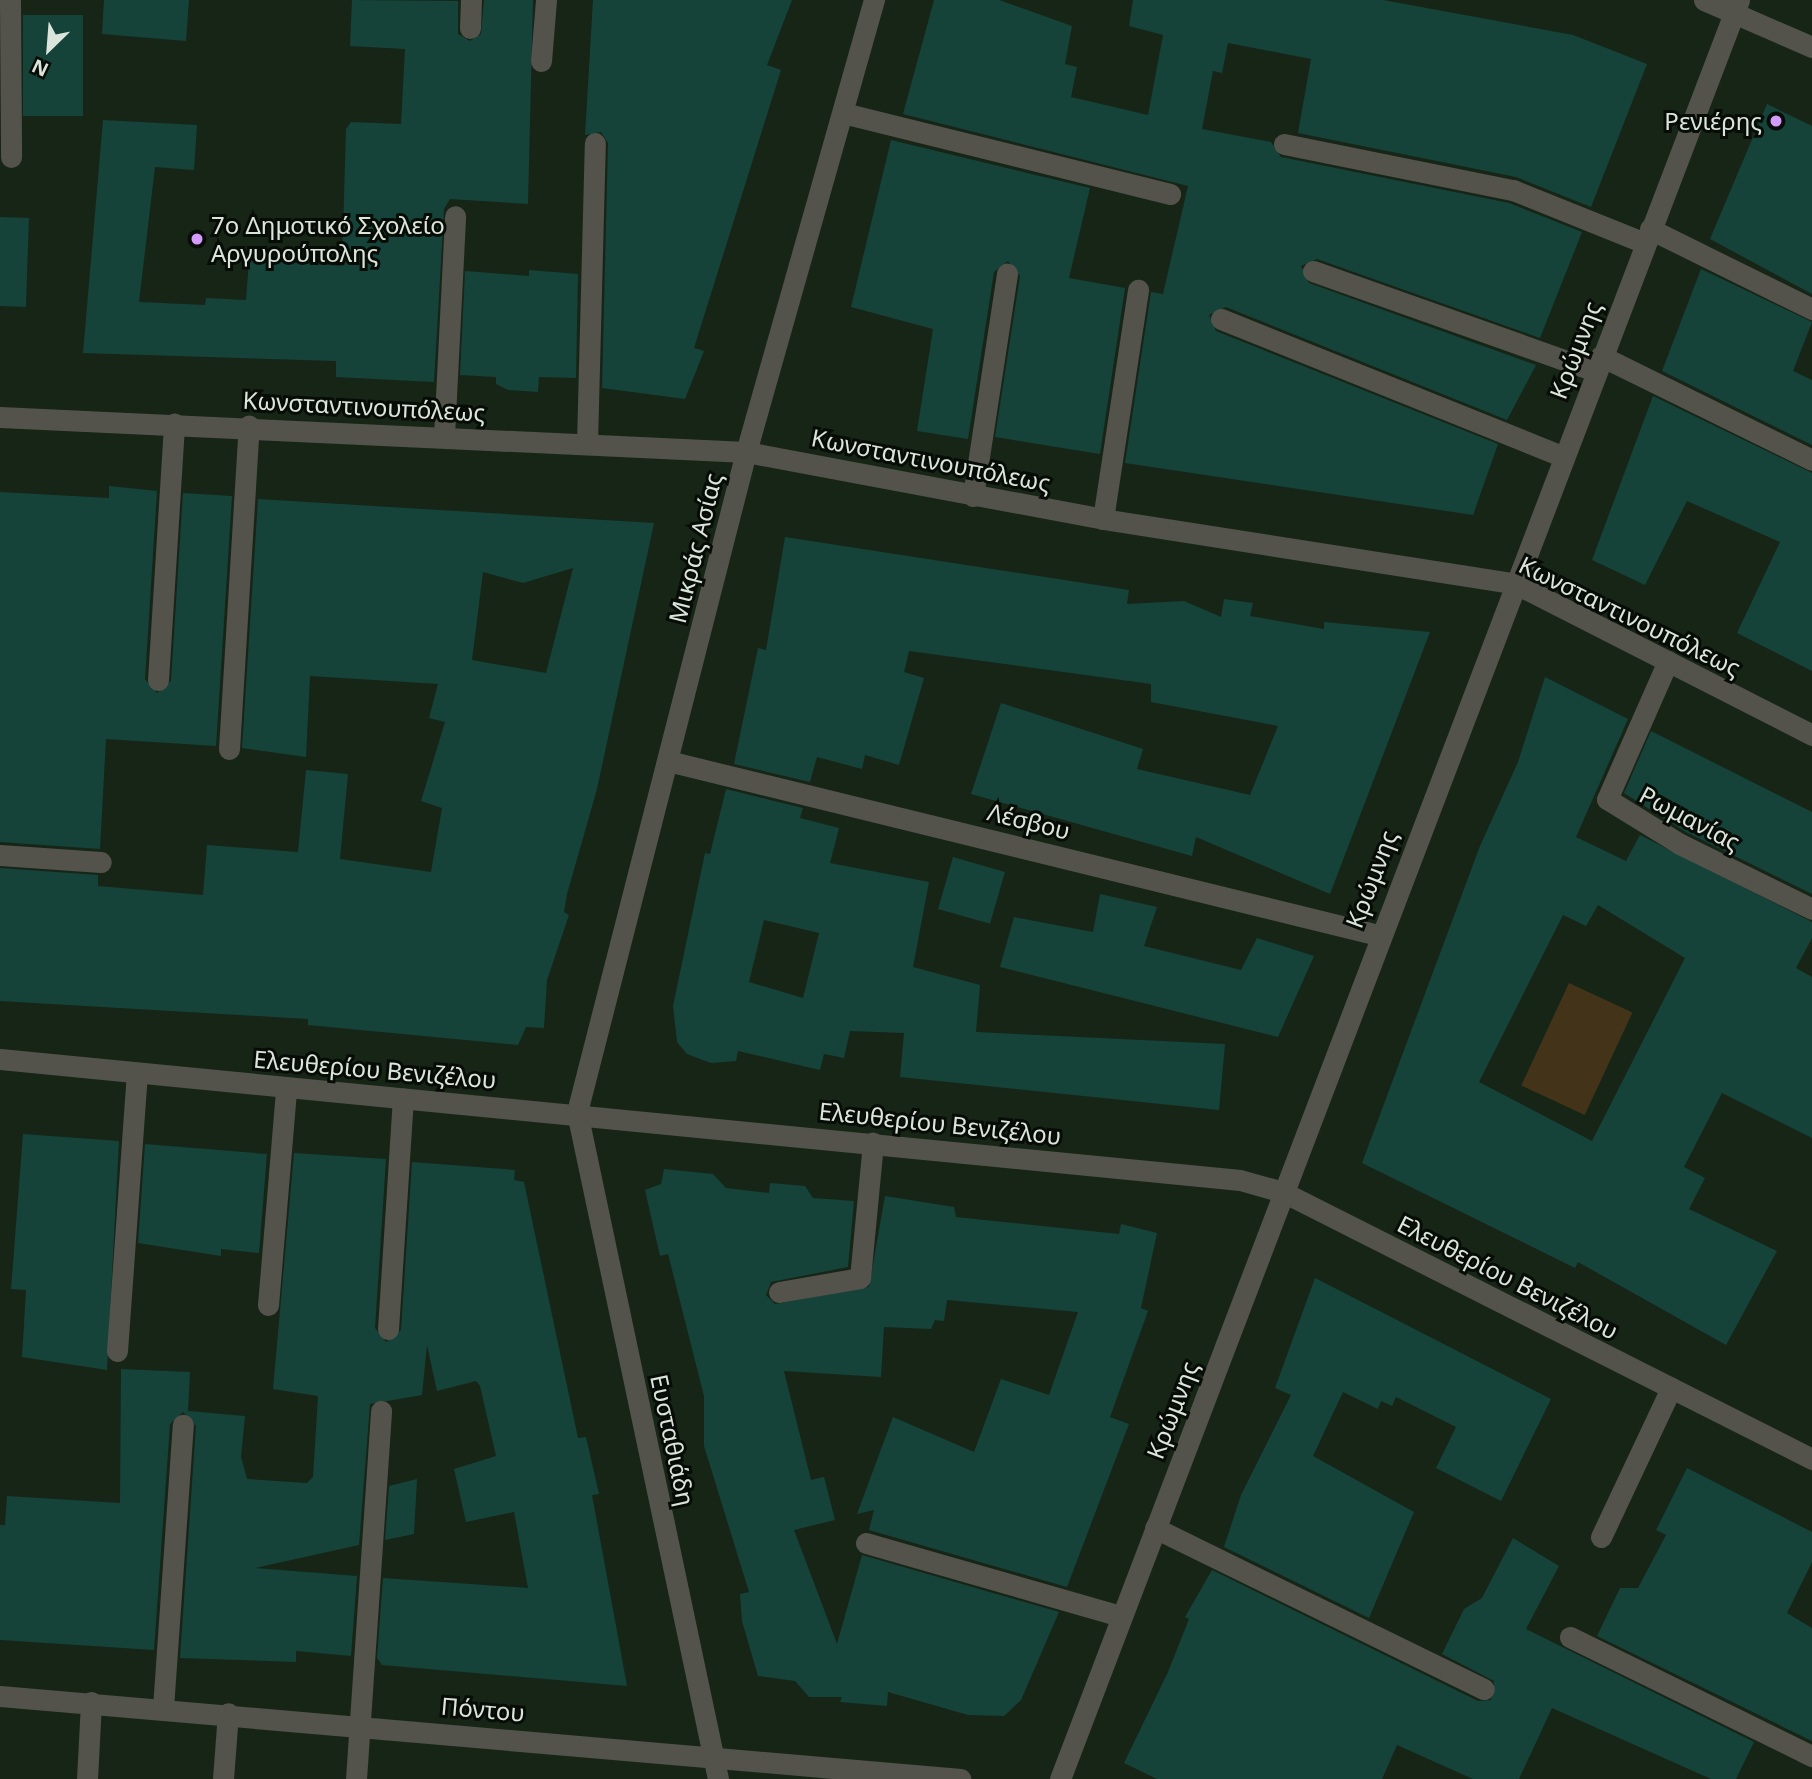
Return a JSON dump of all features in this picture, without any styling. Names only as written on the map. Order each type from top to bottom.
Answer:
[{"type":"street","points":[[470,28],[471,0]]},
{"type":"street","points":[[541,61],[546,0]]},
{"type":"street","name":"Μικράς Ασίας","points":[[577,1112],[746,452],[874,0]]},
{"type":"street","points":[[1704,0],[1737,4],[1812,47]]},
{"type":"street","points":[[0,1],[10,2],[11,157]]},
{"type":"street","name":"Κρώμνης","points":[[1059,1779],[1378,935],[1737,4]]},
{"type":"street","points":[[843,113],[1170,194]]},
{"type":"street","points":[[587,443],[595,143]]},
{"type":"street","points":[[1284,144],[1513,190],[1648,236],[1812,309]]},
{"type":"street","points":[[444,436],[454,216]]},
{"type":"street","points":[[1313,271],[1598,364],[1812,460]]},
{"type":"street","points":[[973,496],[1007,274]]},
{"type":"street","points":[[1103,519],[1138,290]]},
{"type":"street","points":[[1221,319],[1562,456]]},
{"type":"street","name":"Κωνσταντινουπόλεως","points":[[0,417],[249,426],[746,452],[1103,519],[1514,583],[1812,735]]},
{"type":"street","points":[[158,680],[174,423]]},
{"type":"street","points":[[229,748],[249,426]]},
{"type":"street","name":"Ρωμανίας","points":[[1668,661],[1607,799],[1680,844],[1812,909]]},
{"type":"street","name":"Λέσβου","points":[[668,761],[1378,935]]},
{"type":"street","points":[[0,855],[101,862]]},
{"type":"street","name":"Ελευθερίου Βενιζέλου","points":[[0,1059],[286,1089],[577,1112],[1240,1180],[1283,1192],[1812,1459]]},
{"type":"street","points":[[117,1351],[137,1073]]},
{"type":"street","points":[[268,1305],[286,1089]]},
{"type":"street","points":[[388,1329],[403,1098]]},
{"type":"street","name":"Ευσταθιάδη","points":[[577,1112],[718,1779]]},
{"type":"street","points":[[779,1292],[859,1278],[873,1143]]},
{"type":"street","points":[[1601,1537],[1671,1388]]},
{"type":"street","points":[[356,1779],[381,1411]]},
{"type":"street","points":[[163,1708],[183,1425]]},
{"type":"street","points":[[1155,1528],[1484,1689]]},
{"type":"street","points":[[866,1543],[1121,1616]]},
{"type":"street","points":[[1570,1637],[1812,1756]]},
{"type":"street","name":"Πόντου","points":[[0,1696],[358,1724],[960,1779]]},
{"type":"street","points":[[87,1779],[91,1702]]},
{"type":"street","points":[[223,1779],[228,1713]]},
{"type":"shaded area","points":[[1569,983],[1632,1013],[1585,1115],[1521,1085]]},
{"type":"building","points":[[104,0],[189,0],[186,41],[102,34]]},
{"type":"building","points":[[352,0],[458,1],[458,34],[470,41],[481,34],[484,0],[533,0],[528,204],[450,199],[444,209],[434,382],[336,377],[336,361],[83,353],[103,120],[197,125],[194,170],[155,167],[139,302],[205,305],[206,298],[246,300],[249,260],[342,266],[346,129],[351,122],[401,124],[405,49],[350,46]]},
{"type":"building","points":[[593,0],[792,0],[767,65],[781,70],[694,348],[704,351],[685,399],[602,388],[608,143],[601,132],[585,135]]},
{"type":"building","points":[[934,0],[999,0],[1072,26],[1065,64],[1077,67],[1071,97],[1148,115],[1163,35],[1129,26],[1133,0],[1383,0],[1573,35],[1647,64],[1591,207],[1516,177],[1298,133],[1311,59],[1228,43],[1222,73],[1213,71],[1202,129],[1271,142],[1281,157],[1509,203],[1582,232],[1540,338],[1317,259],[1301,266],[1309,283],[1536,365],[1507,420],[1226,307],[1209,315],[1216,331],[1498,444],[1473,515],[1125,463],[1151,292],[1163,294],[1188,186],[903,114]]},
{"type":"building","points":[[23,15],[83,15],[83,116],[23,116]]},
{"type":"building","points":[[1767,104],[1812,126],[1812,294],[1710,239]]},
{"type":"building","points":[[891,140],[1090,188],[1069,278],[1125,288],[1100,454],[995,437],[1020,276],[1008,261],[994,272],[968,439],[917,431],[933,329],[851,307]]},
{"type":"building","points":[[0,217],[29,218],[26,307],[0,306]]},
{"type":"building","points":[[1701,269],[1812,322],[1793,371],[1812,380],[1812,445],[1662,371]]},
{"type":"building","points":[[529,270],[578,274],[576,378],[539,377],[538,392],[508,390],[496,384],[496,377],[460,375],[465,271],[529,276]]},
{"type":"building","points":[[1653,396],[1812,473],[1812,671],[1737,633],[1780,542],[1687,501],[1645,585],[1592,560]]},
{"type":"building","points":[[109,486],[157,491],[145,679],[157,693],[171,681],[183,493],[232,496],[216,746],[106,739],[100,849],[0,842],[0,492],[109,498]]},
{"type":"building","points":[[258,499],[654,523],[597,789],[567,894],[564,912],[569,915],[547,980],[544,1028],[526,1027],[518,1045],[308,1025],[308,1019],[0,1001],[0,868],[98,875],[98,886],[203,895],[207,845],[298,852],[306,770],[348,774],[340,859],[431,872],[442,808],[421,801],[445,722],[429,718],[438,684],[310,676],[306,757],[242,748]],"holes":[[[573,568],[546,673],[472,660],[483,572],[523,583]]]},
{"type":"building","points":[[785,537],[1129,590],[1127,604],[1184,601],[1221,617],[1224,599],[1253,603],[1250,616],[1324,629],[1324,622],[1430,632],[1330,894],[1196,837],[1192,856],[971,794],[1001,703],[1143,749],[1137,769],[1250,795],[1278,726],[1151,702],[1151,684],[909,651],[904,672],[924,678],[899,765],[865,755],[862,769],[817,757],[810,782],[734,764],[758,648],[766,650]]},
{"type":"building","points":[[1545,677],[1628,719],[1576,837],[1626,861],[1640,835],[1812,922],[1812,938],[1796,968],[1812,977],[1812,1138],[1722,1093],[1684,1167],[1705,1178],[1689,1209],[1777,1251],[1726,1345],[1578,1262],[1575,1268],[1362,1163],[1480,846],[1518,762]],"holes":[[[1598,905],[1685,958],[1592,1141],[1479,1082],[1563,915],[1586,926]]]},
{"type":"building","points":[[1651,731],[1812,812],[1812,894],[1686,832],[1624,793]]},
{"type":"building","points":[[726,789],[803,808],[800,818],[839,828],[830,863],[929,882],[913,967],[980,985],[976,1032],[1225,1044],[1219,1110],[900,1077],[904,1033],[850,1031],[844,1058],[824,1054],[820,1070],[738,1051],[736,1061],[711,1063],[687,1054],[677,1042],[673,1006],[705,853],[710,854]],"holes":[[[764,920],[819,933],[803,998],[749,982]]]},
{"type":"building","points":[[953,857],[1005,872],[990,924],[938,909]]},
{"type":"building","points":[[1100,894],[1157,907],[1144,946],[1241,970],[1257,938],[1314,956],[1278,1037],[1000,967],[1014,917],[1093,932]]},
{"type":"building","points":[[23,1134],[119,1141],[107,1370],[22,1357],[26,1290],[11,1289]]},
{"type":"building","points":[[145,1144],[267,1154],[259,1253],[221,1249],[221,1256],[138,1243]]},
{"type":"building","points":[[294,1153],[386,1159],[375,1328],[386,1342],[401,1330],[412,1162],[515,1170],[514,1180],[524,1182],[578,1438],[586,1437],[599,1494],[592,1495],[627,1686],[382,1665],[377,1658],[383,1578],[528,1588],[514,1512],[466,1522],[454,1469],[496,1456],[480,1386],[476,1381],[437,1391],[427,1345],[422,1395],[370,1404],[359,1545],[255,1568],[357,1576],[351,1656],[296,1651],[296,1662],[180,1658],[196,1426],[183,1412],[170,1424],[154,1650],[0,1640],[0,1525],[5,1525],[7,1496],[120,1503],[121,1369],[190,1372],[188,1411],[245,1416],[241,1457],[247,1479],[307,1483],[313,1477],[318,1396],[273,1389]]},
{"type":"building","points":[[664,1169],[713,1174],[726,1188],[769,1193],[770,1183],[805,1186],[813,1198],[854,1201],[848,1267],[771,1282],[766,1295],[775,1304],[869,1287],[885,1196],[954,1207],[956,1217],[1119,1234],[1121,1224],[1157,1233],[1141,1308],[1148,1311],[1110,1417],[1129,1424],[1067,1587],[869,1530],[874,1510],[857,1514],[893,1417],[974,1452],[1001,1379],[1049,1395],[1078,1312],[947,1300],[944,1321],[935,1320],[931,1329],[884,1327],[881,1377],[784,1371],[811,1480],[824,1477],[835,1520],[794,1530],[837,1644],[862,1555],[1059,1612],[1021,1700],[1004,1716],[968,1715],[888,1692],[887,1706],[840,1702],[842,1697],[809,1697],[795,1681],[758,1676],[742,1621],[740,1594],[749,1592],[704,1446],[704,1396],[668,1254],[660,1256],[645,1190],[661,1184]]},
{"type":"building","points":[[1315,1278],[1551,1399],[1501,1501],[1436,1468],[1456,1427],[1396,1397],[1392,1406],[1381,1401],[1378,1409],[1343,1392],[1313,1456],[1414,1512],[1369,1618],[1224,1547],[1241,1495],[1291,1395],[1275,1388]]},
{"type":"building","points":[[1687,1468],[1812,1532],[1812,1562],[1787,1613],[1812,1628],[1812,1741],[1597,1636],[1620,1588],[1638,1588],[1666,1535],[1656,1530]]},
{"type":"building","points":[[417,1479],[414,1534],[385,1540],[389,1486]]},
{"type":"building","points":[[1513,1538],[1559,1566],[1526,1629],[1754,1742],[1736,1779],[1711,1779],[1552,1708],[1519,1779],[1473,1779],[1397,1745],[1382,1779],[1157,1779],[1124,1763],[1168,1672],[1189,1619],[1185,1617],[1212,1570],[1478,1701],[1491,1700],[1494,1681],[1442,1654],[1464,1609],[1482,1598]]},
{"type":"place","name":"Ρενιέρης","points":[[1776,121]]},
{"type":"place","name":"7ο Δημοτικό Σχολείο Αργυρούπολης","points":[[197,239]]}]
